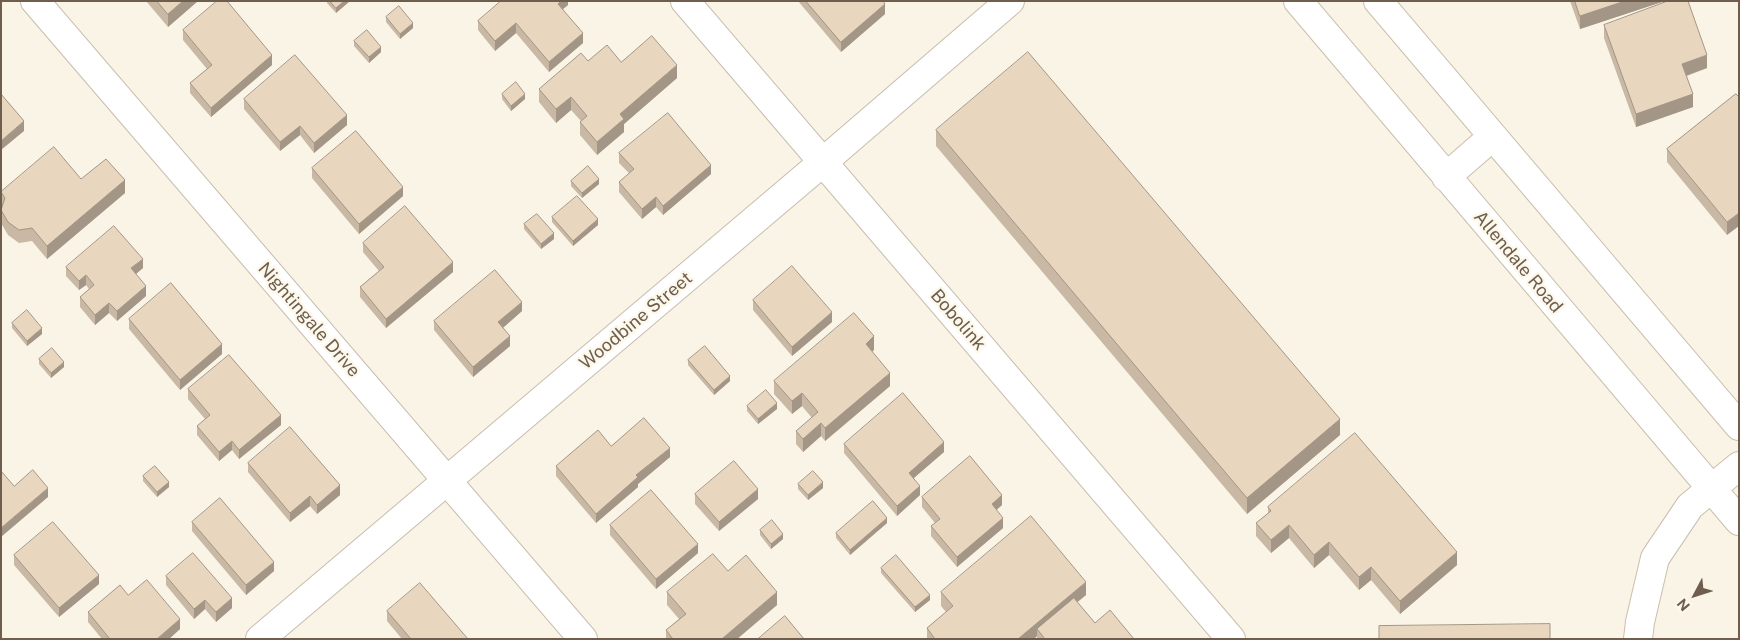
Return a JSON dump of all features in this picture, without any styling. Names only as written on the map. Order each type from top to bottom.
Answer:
[{"type":"street","name":"Nightingale Drive","points":[[35,1],[583,639]]},
{"type":"street","name":"Bobolink","points":[[685,1],[1231,639]]},
{"type":"street","name":"Woodbine Street","points":[[260,639],[1010,1]]},
{"type":"street","name":"Allendale Road","points":[[1298,1],[1739,521]]},
{"type":"street","points":[[1378,1],[1739,426]]},
{"type":"street","points":[[1446,177],[1492,137]]},
{"type":"street","points":[[1638,639],[1640,622],[1655,558],[1690,506],[1739,466]]},
{"type":"building","points":[[157,1],[183,1],[168,14]]},
{"type":"building","points":[[217,1],[227,1],[272,55],[211,108],[190,83],[212,65],[183,30]]},
{"type":"building","points":[[330,1],[344,1],[336,8]]},
{"type":"building","points":[[501,1],[561,1],[558,4],[583,33],[549,62],[516,23],[495,41],[478,21]]},
{"type":"building","points":[[806,1],[883,1],[885,4],[841,42]]},
{"type":"building","points":[[1575,1],[1625,1],[1580,16]]},
{"type":"building","points":[[1668,1],[1688,1],[1707,55],[1682,64],[1693,94],[1636,114],[1604,25]]},
{"type":"building","points":[[399,6],[413,23],[400,34],[386,17]]},
{"type":"building","points":[[367,30],[381,47],[369,57],[354,41]]},
{"type":"building","points":[[652,36],[677,65],[620,114],[624,119],[597,142],[580,122],[587,116],[571,97],[556,109],[539,89],[581,53],[588,61],[607,45],[621,62]]},
{"type":"building","points":[[1028,52],[1340,419],[1247,498],[936,130]]},
{"type":"building","points":[[295,55],[347,115],[314,143],[300,126],[280,142],[244,99]]},
{"type":"building","points":[[516,82],[525,94],[511,106],[502,94]]},
{"type":"building","points":[[1,94],[24,121],[1,141]]},
{"type":"building","points":[[1736,94],[1739,97],[1739,213],[1727,222],[1667,149]]},
{"type":"building","points":[[668,113],[711,165],[663,206],[656,197],[642,209],[619,182],[634,169],[619,153]]},
{"type":"building","points":[[356,131],[403,187],[359,224],[312,168]]},
{"type":"building","points":[[54,147],[81,179],[106,159],[125,180],[47,246],[32,228],[19,230],[8,222],[1,210],[5,198],[1,192]]},
{"type":"building","points":[[588,166],[599,179],[582,193],[571,181]]},
{"type":"building","points":[[577,196],[598,219],[573,241],[552,217]]},
{"type":"building","points":[[405,206],[453,262],[386,319],[360,287],[384,267],[363,243]]},
{"type":"building","points":[[537,214],[554,233],[541,244],[524,224]]},
{"type":"building","points":[[114,226],[143,259],[131,268],[146,286],[117,311],[109,303],[95,315],[80,297],[94,285],[86,275],[79,281],[66,267]]},
{"type":"building","points":[[792,266],[832,312],[792,347],[753,300]]},
{"type":"building","points":[[495,270],[522,302],[498,322],[510,336],[473,367],[434,321]]},
{"type":"building","points":[[171,283],[222,344],[180,380],[129,319]]},
{"type":"building","points":[[27,310],[42,328],[27,341],[12,323]]},
{"type":"building","points":[[854,313],[874,336],[866,344],[890,373],[825,428],[821,423],[803,439],[796,431],[818,412],[802,393],[792,401],[774,381]]},
{"type":"building","points":[[705,346],[730,376],[714,390],[688,360]]},
{"type":"building","points":[[52,348],[64,362],[51,373],[39,359]]},
{"type":"building","points":[[229,355],[281,415],[239,450],[232,441],[219,452],[197,426],[210,415],[188,389]]},
{"type":"building","points":[[766,390],[777,403],[758,419],[747,406]]},
{"type":"building","points":[[903,393],[944,442],[909,473],[920,486],[897,506],[844,444]]},
{"type":"building","points":[[644,418],[670,448],[636,475],[638,477],[596,514],[556,466],[598,430],[611,446]]},
{"type":"building","points":[[290,427],[340,485],[317,505],[310,496],[290,513],[248,463]]},
{"type":"building","points":[[1355,433],[1457,552],[1400,601],[1371,567],[1359,577],[1329,542],[1314,555],[1289,525],[1271,540],[1256,523],[1271,511],[1268,507]]},
{"type":"building","points":[[970,456],[1002,495],[992,504],[1003,518],[957,557],[931,526],[940,519],[922,497]]},
{"type":"building","points":[[734,461],[758,489],[719,522],[695,494]]},
{"type":"building","points":[[155,466],[169,482],[157,492],[143,476]]},
{"type":"building","points":[[33,470],[48,488],[1,528],[1,471],[14,486]]},
{"type":"building","points":[[813,471],[823,482],[808,495],[798,484]]},
{"type":"building","points":[[651,490],[698,544],[656,579],[610,525]]},
{"type":"building","points":[[220,498],[274,562],[246,585],[192,522]]},
{"type":"building","points":[[873,501],[887,518],[850,550],[836,533]]},
{"type":"building","points":[[1031,516],[1086,582],[1018,639],[935,639],[927,628],[953,606],[941,592]]},
{"type":"building","points":[[772,520],[783,534],[771,544],[760,530]]},
{"type":"building","points":[[53,522],[99,575],[59,608],[14,555]]},
{"type":"building","points":[[193,553],[232,598],[216,612],[205,600],[194,609],[166,576]]},
{"type":"building","points":[[713,554],[728,571],[746,555],[777,592],[724,639],[673,639],[666,630],[686,614],[667,592]]},
{"type":"building","points":[[896,555],[930,595],[915,607],[881,568]]},
{"type":"building","points":[[147,580],[180,619],[157,639],[110,639],[88,612],[120,585],[128,595]]},
{"type":"building","points":[[420,583],[468,639],[411,639],[387,611]]},
{"type":"building","points":[[1074,598],[1095,623],[1110,610],[1134,639],[1045,639],[1037,629]]},
{"type":"building","points":[[785,616],[804,639],[758,639]]},
{"type":"building","points":[[1550,624],[1550,639],[1379,639],[1379,626]]}]
